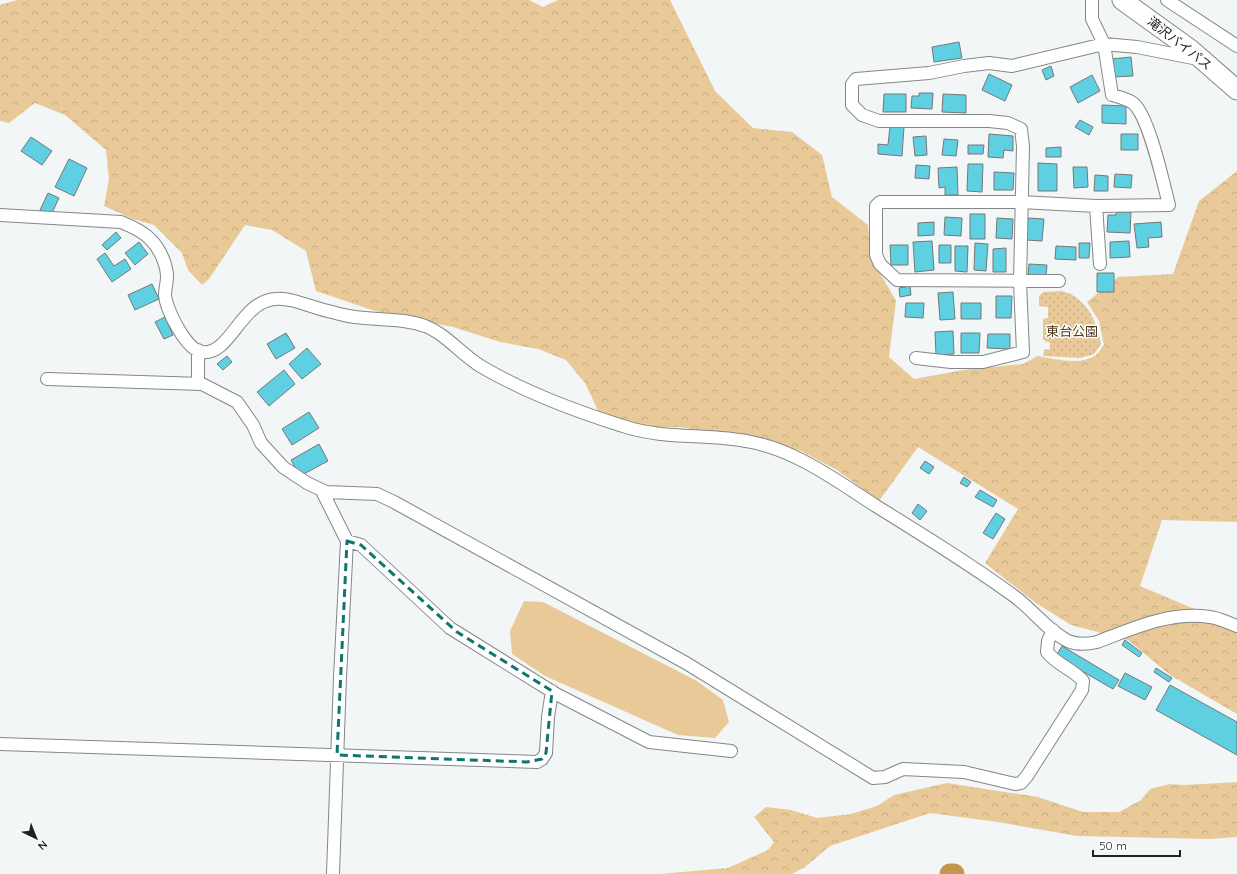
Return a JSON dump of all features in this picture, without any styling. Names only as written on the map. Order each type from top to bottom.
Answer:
[{"type":"highway","name":"滝沢バイパス","points":[[1122,0],[1234,83]]},
{"type":"street","points":[[1059,281],[1020,282],[897,280],[880,264],[876,255],[876,206],[880,202],[1021,202],[1096,206],[1169,205],[1154,150],[1140,112],[1133,103],[1112,95],[1104,44],[1092,19],[1092,0]]},
{"type":"street","points":[[1167,0],[1237,46]]},
{"type":"street","points":[[916,358],[951,362],[983,362],[1023,352],[1020,282],[1023,146],[1021,129],[1008,123],[989,121],[879,121],[862,115],[852,105],[852,84],[856,78],[929,73],[989,63],[1012,66],[1104,44],[1137,47],[1203,60]]},
{"type":"street","points":[[1096,206],[1100,264]]},
{"type":"street","points":[[0,215],[121,222],[136,228],[151,240],[161,255],[168,274],[165,295],[170,312],[184,339],[201,352],[213,350],[223,345],[242,318],[261,303],[273,298],[287,300],[325,311],[355,317],[388,319],[427,327],[439,334],[468,358],[498,376],[622,426],[639,431],[749,441],[781,451],[805,462],[981,573],[1018,599],[1067,641],[1089,644],[1149,622],[1169,617],[1190,615],[1212,617],[1237,626]]},
{"type":"street","points":[[198,350],[198,383]]},
{"type":"street","points":[[47,379],[198,383],[237,402],[253,425],[261,442],[283,467],[307,483],[322,491],[377,494],[394,502],[686,663],[873,778],[885,777],[903,769],[964,772],[990,777],[1009,784],[1021,782],[1027,776],[1082,690],[1082,681],[1079,677],[1062,667],[1047,652],[1048,641],[1053,630]]},
{"type":"street","points":[[322,491],[347,540],[333,874]]},
{"type":"street","points":[[347,540],[361,545],[450,628],[552,691],[649,742],[731,751]]},
{"type":"street","points":[[0,744],[537,762],[542,759],[546,753],[548,717],[552,691]]},
{"type":"highlighted area","points":[[347,541],[361,545],[457,632],[552,691],[546,753],[542,759],[527,762],[337,755]]},
{"type":"green space","points":[[17,0],[529,0],[543,7],[558,0],[670,0],[715,91],[753,128],[792,132],[822,155],[832,197],[868,225],[871,257],[896,301],[889,357],[914,379],[963,370],[1023,364],[1038,356],[1075,361],[1090,358],[1096,355],[1104,345],[1099,321],[1087,302],[1118,277],[1173,274],[1199,201],[1237,171],[1237,522],[1162,520],[1140,586],[1237,627],[1237,714],[1170,675],[1128,640],[1071,625],[1036,603],[985,563],[1018,509],[918,447],[879,501],[837,470],[801,451],[755,439],[679,427],[649,427],[603,421],[585,383],[566,360],[538,349],[500,342],[453,327],[375,311],[316,291],[306,251],[272,230],[245,225],[209,279],[202,285],[188,270],[182,253],[154,225],[133,219],[104,206],[109,179],[106,150],[65,115],[35,103],[9,123],[0,121],[0,5]]},
{"type":"green space","name":"東台公園","points":[[1061,291],[1077,298],[1084,304],[1093,318],[1101,344],[1094,354],[1080,358],[1043,356],[1044,350],[1050,349],[1050,343],[1043,340],[1043,319],[1048,318],[1048,307],[1039,306],[1039,296],[1043,292]]},
{"type":"green space","points":[[524,601],[543,602],[697,681],[723,700],[729,722],[715,738],[678,735],[545,676],[512,654],[510,631]]},
{"type":"green space","points":[[1237,782],[1237,837],[1210,839],[1077,836],[998,822],[930,813],[830,846],[805,867],[792,874],[660,874],[728,868],[768,850],[774,842],[754,817],[766,807],[791,810],[817,818],[851,814],[877,806],[894,795],[947,783],[1038,797],[1083,812],[1119,812],[1141,800],[1150,789],[1170,784],[1184,785]]},
{"type":"building","points":[[959,42],[962,58],[934,62],[932,47]]},
{"type":"building","points":[[1131,57],[1133,76],[1112,77],[1111,59]]},
{"type":"building","points":[[1051,66],[1054,76],[1046,80],[1042,70]]},
{"type":"building","points":[[989,74],[1012,85],[1005,101],[982,90]]},
{"type":"building","points":[[1092,75],[1100,91],[1078,103],[1070,87]]},
{"type":"building","points":[[919,93],[933,93],[932,109],[911,108],[912,96],[919,96]]},
{"type":"building","points":[[884,94],[906,94],[906,112],[883,112]]},
{"type":"building","points":[[943,94],[966,95],[966,113],[942,112]]},
{"type":"building","points":[[1102,105],[1126,106],[1126,124],[1102,123]]},
{"type":"building","points":[[1080,120],[1093,127],[1089,135],[1075,127]]},
{"type":"building","points":[[890,126],[904,127],[902,156],[878,154],[878,144],[888,145]]},
{"type":"building","points":[[989,134],[1013,136],[1013,151],[1004,150],[1003,158],[988,157]]},
{"type":"building","points":[[1121,134],[1138,134],[1138,150],[1121,150]]},
{"type":"building","points":[[926,136],[927,155],[915,156],[913,137]]},
{"type":"building","points":[[31,137],[52,151],[42,165],[21,151]]},
{"type":"building","points":[[944,139],[958,140],[956,156],[942,155]]},
{"type":"building","points":[[968,145],[984,145],[983,154],[968,154]]},
{"type":"building","points":[[1061,147],[1061,157],[1046,157],[1046,148]]},
{"type":"building","points":[[69,159],[87,168],[74,196],[55,187]]},
{"type":"building","points":[[1038,163],[1057,164],[1057,191],[1038,191]]},
{"type":"building","points":[[968,164],[983,164],[982,192],[967,191]]},
{"type":"building","points":[[916,165],[930,166],[929,179],[915,178]]},
{"type":"building","points":[[957,167],[958,195],[945,195],[945,187],[939,188],[938,168]]},
{"type":"building","points":[[1073,167],[1087,167],[1088,187],[1074,188]]},
{"type":"building","points":[[994,172],[1014,173],[1013,190],[994,190]]},
{"type":"building","points":[[1115,174],[1132,175],[1131,188],[1114,187]]},
{"type":"building","points":[[1095,175],[1108,176],[1108,191],[1094,191]]},
{"type":"building","points":[[48,193],[59,198],[51,215],[40,210]]},
{"type":"building","points":[[1116,212],[1131,212],[1130,233],[1107,232],[1108,215],[1116,215]]},
{"type":"building","points":[[970,214],[985,214],[985,239],[970,239]]},
{"type":"building","points":[[945,217],[962,218],[961,236],[944,235]]},
{"type":"building","points":[[997,218],[1013,219],[1012,239],[996,238]]},
{"type":"building","points":[[1028,218],[1044,219],[1042,241],[1026,240]]},
{"type":"building","points":[[934,222],[934,235],[918,236],[918,223]]},
{"type":"building","points":[[1161,222],[1162,237],[1148,238],[1149,247],[1137,248],[1134,224]]},
{"type":"building","points":[[116,232],[121,238],[107,250],[102,245]]},
{"type":"building","points":[[932,241],[934,270],[915,272],[913,242]]},
{"type":"building","points":[[1129,241],[1130,257],[1110,258],[1110,242]]},
{"type":"building","points":[[139,242],[148,254],[135,265],[125,253]]},
{"type":"building","points":[[975,243],[988,244],[986,271],[974,270]]},
{"type":"building","points":[[1079,243],[1090,243],[1089,258],[1079,258]]},
{"type":"building","points":[[890,245],[908,245],[908,265],[891,265]]},
{"type":"building","points":[[939,245],[951,245],[951,263],[939,263]]},
{"type":"building","points":[[955,246],[968,246],[967,272],[955,271]]},
{"type":"building","points":[[1056,246],[1076,247],[1076,260],[1055,259]]},
{"type":"building","points":[[1006,248],[1006,272],[993,272],[993,249]]},
{"type":"building","points":[[105,253],[114,266],[125,259],[131,269],[112,282],[97,259]]},
{"type":"building","points":[[1029,264],[1047,265],[1046,276],[1028,275]]},
{"type":"building","points":[[1097,273],[1114,273],[1114,292],[1097,292]]},
{"type":"building","points":[[152,284],[159,299],[135,310],[128,295]]},
{"type":"building","points":[[910,286],[911,295],[900,297],[899,288]]},
{"type":"building","points":[[953,292],[955,319],[940,320],[938,293]]},
{"type":"building","points":[[996,296],[1012,296],[1011,318],[996,318]]},
{"type":"building","points":[[906,303],[924,303],[923,318],[905,317]]},
{"type":"building","points":[[961,303],[981,303],[981,319],[961,319]]},
{"type":"building","points":[[165,317],[173,335],[164,339],[155,322]]},
{"type":"building","points":[[953,331],[954,354],[936,355],[935,332]]},
{"type":"building","points":[[286,333],[295,348],[276,359],[267,344]]},
{"type":"building","points":[[961,333],[980,333],[979,353],[961,353]]},
{"type":"building","points":[[988,334],[1010,334],[1010,349],[987,348]]},
{"type":"building","points":[[307,348],[321,364],[302,379],[289,364]]},
{"type":"building","points":[[227,356],[232,362],[223,370],[217,364]]},
{"type":"building","points":[[284,370],[295,384],[269,406],[257,392]]},
{"type":"building","points":[[309,412],[319,428],[292,445],[282,429]]},
{"type":"building","points":[[319,444],[328,461],[300,476],[291,460]]},
{"type":"building","points":[[925,461],[934,467],[929,474],[920,468]]},
{"type":"building","points":[[964,477],[971,482],[967,487],[960,483]]},
{"type":"building","points":[[980,490],[997,500],[993,507],[975,497]]},
{"type":"building","points":[[918,504],[927,511],[920,520],[912,513]]},
{"type":"building","points":[[996,513],[1005,519],[993,539],[983,533]]},
{"type":"building","points":[[1125,640],[1142,653],[1139,657],[1122,645]]},
{"type":"building","points":[[1062,646],[1119,680],[1113,689],[1056,656]]},
{"type":"building","points":[[1156,668],[1172,678],[1169,682],[1154,672]]},
{"type":"building","points":[[1125,673],[1152,687],[1145,700],[1118,686]]},
{"type":"building","points":[[1170,685],[1237,722],[1237,755],[1156,710]]}]
